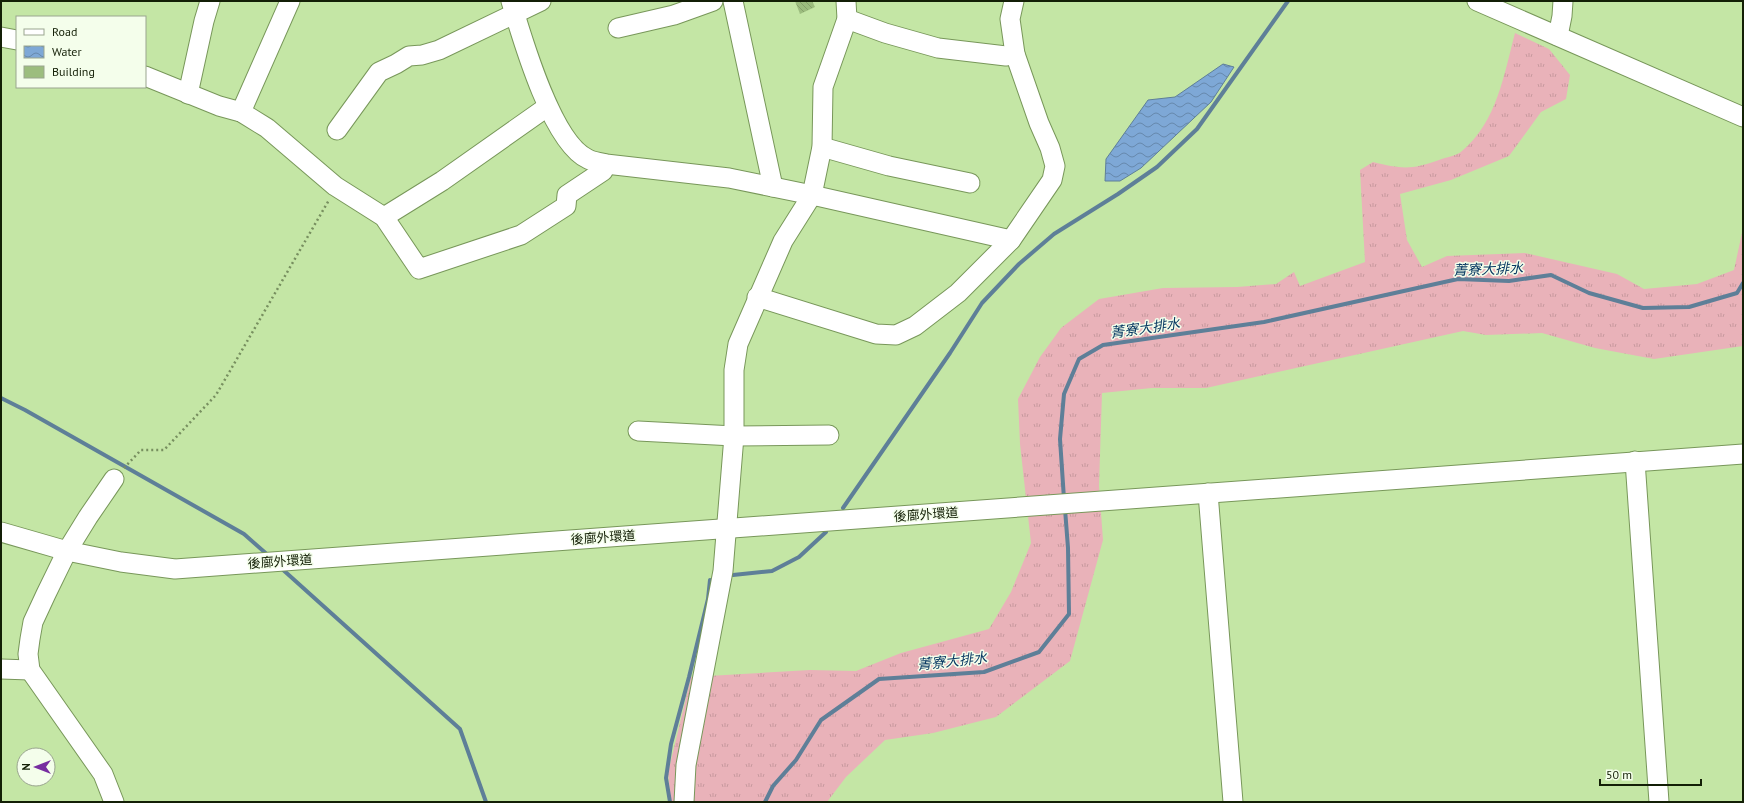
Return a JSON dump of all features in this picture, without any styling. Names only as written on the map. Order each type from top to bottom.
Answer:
[{"type":"street","points":[[188,94],[204,21],[210,1]]},
{"type":"street","points":[[241,112],[290,1]]},
{"type":"street","points":[[338,130],[379,72],[409,56],[422,55],[439,50],[513,7],[541,1]]},
{"type":"street","points":[[618,28],[674,15],[713,1]]},
{"type":"street","points":[[732,1],[773,187]]},
{"type":"street","points":[[757,297],[876,334],[896,335],[915,326],[958,293],[1011,240],[1052,180],[1055,166],[1050,148],[1039,123],[1015,54],[1010,19],[1014,1]]},
{"type":"street","points":[[1477,1],[1743,117]]},
{"type":"street","points":[[1558,36],[1563,1]]},
{"type":"street","points":[[513,7],[547,107],[570,144],[587,159],[606,164],[706,174],[812,195],[1011,240]]},
{"type":"street","points":[[684,802],[686,765],[723,572],[734,436],[734,370],[738,344],[757,297],[783,241],[812,195],[822,147],[822,86],[847,10],[885,34],[938,48],[1006,56],[1015,54]]},
{"type":"street","points":[[1,37],[16,40]]},
{"type":"street","points":[[146,76],[219,106],[241,112],[267,128],[335,186],[384,217],[419,269],[521,235],[566,206],[567,195],[603,171],[606,164]]},
{"type":"street","points":[[384,217],[442,181],[547,107]]},
{"type":"street","points":[[822,147],[889,166],[970,183]]},
{"type":"street","points":[[638,431],[734,436],[829,435]]},
{"type":"street","name":"後廍外環道","points":[[1,532],[67,551],[121,562],[175,569],[1743,454]]},
{"type":"street","points":[[1635,462],[1659,802]]},
{"type":"street","points":[[114,479],[67,551],[33,622],[28,654],[30,670],[103,774],[114,802]]},
{"type":"street","points":[[1208,493],[1233,802]]},
{"type":"street","points":[[1,669],[30,670]]},
{"type":"path","points":[[114,479],[140,450],[164,450],[216,395],[335,186]]},
{"type":"green space","points":[[1515,33],[1549,49],[1570,75],[1566,99],[1541,112],[1509,156],[1451,180],[1400,194],[1407,240],[1422,267],[1447,256],[1525,253],[1617,274],[1644,289],[1697,284],[1734,270],[1743,228],[1743,346],[1654,359],[1595,348],[1542,333],[1486,335],[1463,331],[1206,388],[1152,388],[1102,393],[1099,486],[1103,540],[1070,661],[996,717],[933,733],[885,740],[846,777],[827,802],[671,802],[668,773],[691,677],[810,670],[856,671],[901,653],[989,629],[1011,592],[1031,543],[1020,444],[1018,399],[1040,357],[1061,328],[1099,299],[1163,288],[1237,287],[1276,284],[1294,272],[1300,286],[1365,262],[1360,170],[1373,162],[1399,167],[1421,166],[1460,153],[1484,126],[1491,112],[1503,81]]},
{"type":"water","points":[[1223,64],[1234,67],[1211,102],[1141,168],[1120,181],[1105,181],[1106,159],[1148,100],[1175,97]]},
{"type":"building","points":[[795,1],[812,1],[815,7],[800,14]]},
{"type":"waterway","points":[[843,508],[950,353],[982,303],[1019,264],[1054,234],[1118,194],[1157,167],[1197,129],[1288,1]]},
{"type":"waterway","name":"菁寮大排水","points":[[1064,499],[1060,439],[1064,394],[1079,359],[1103,345],[1264,322],[1458,279],[1509,281],[1551,275],[1589,293],[1643,308],[1689,307],[1737,293],[1743,283]]},
{"type":"waterway","points":[[1,398],[25,410],[244,534],[269,556]]},
{"type":"waterway","name":"菁寮大排水","points":[[765,802],[773,786],[796,760],[821,720],[879,679],[984,672],[1039,652],[1069,614],[1068,548],[1065,509]]},
{"type":"waterway","points":[[733,575],[772,571],[799,557],[826,532]]},
{"type":"waterway","points":[[281,568],[460,729],[486,802]]},
{"type":"waterway","points":[[670,802],[666,778],[671,744],[708,599],[710,580]]}]
